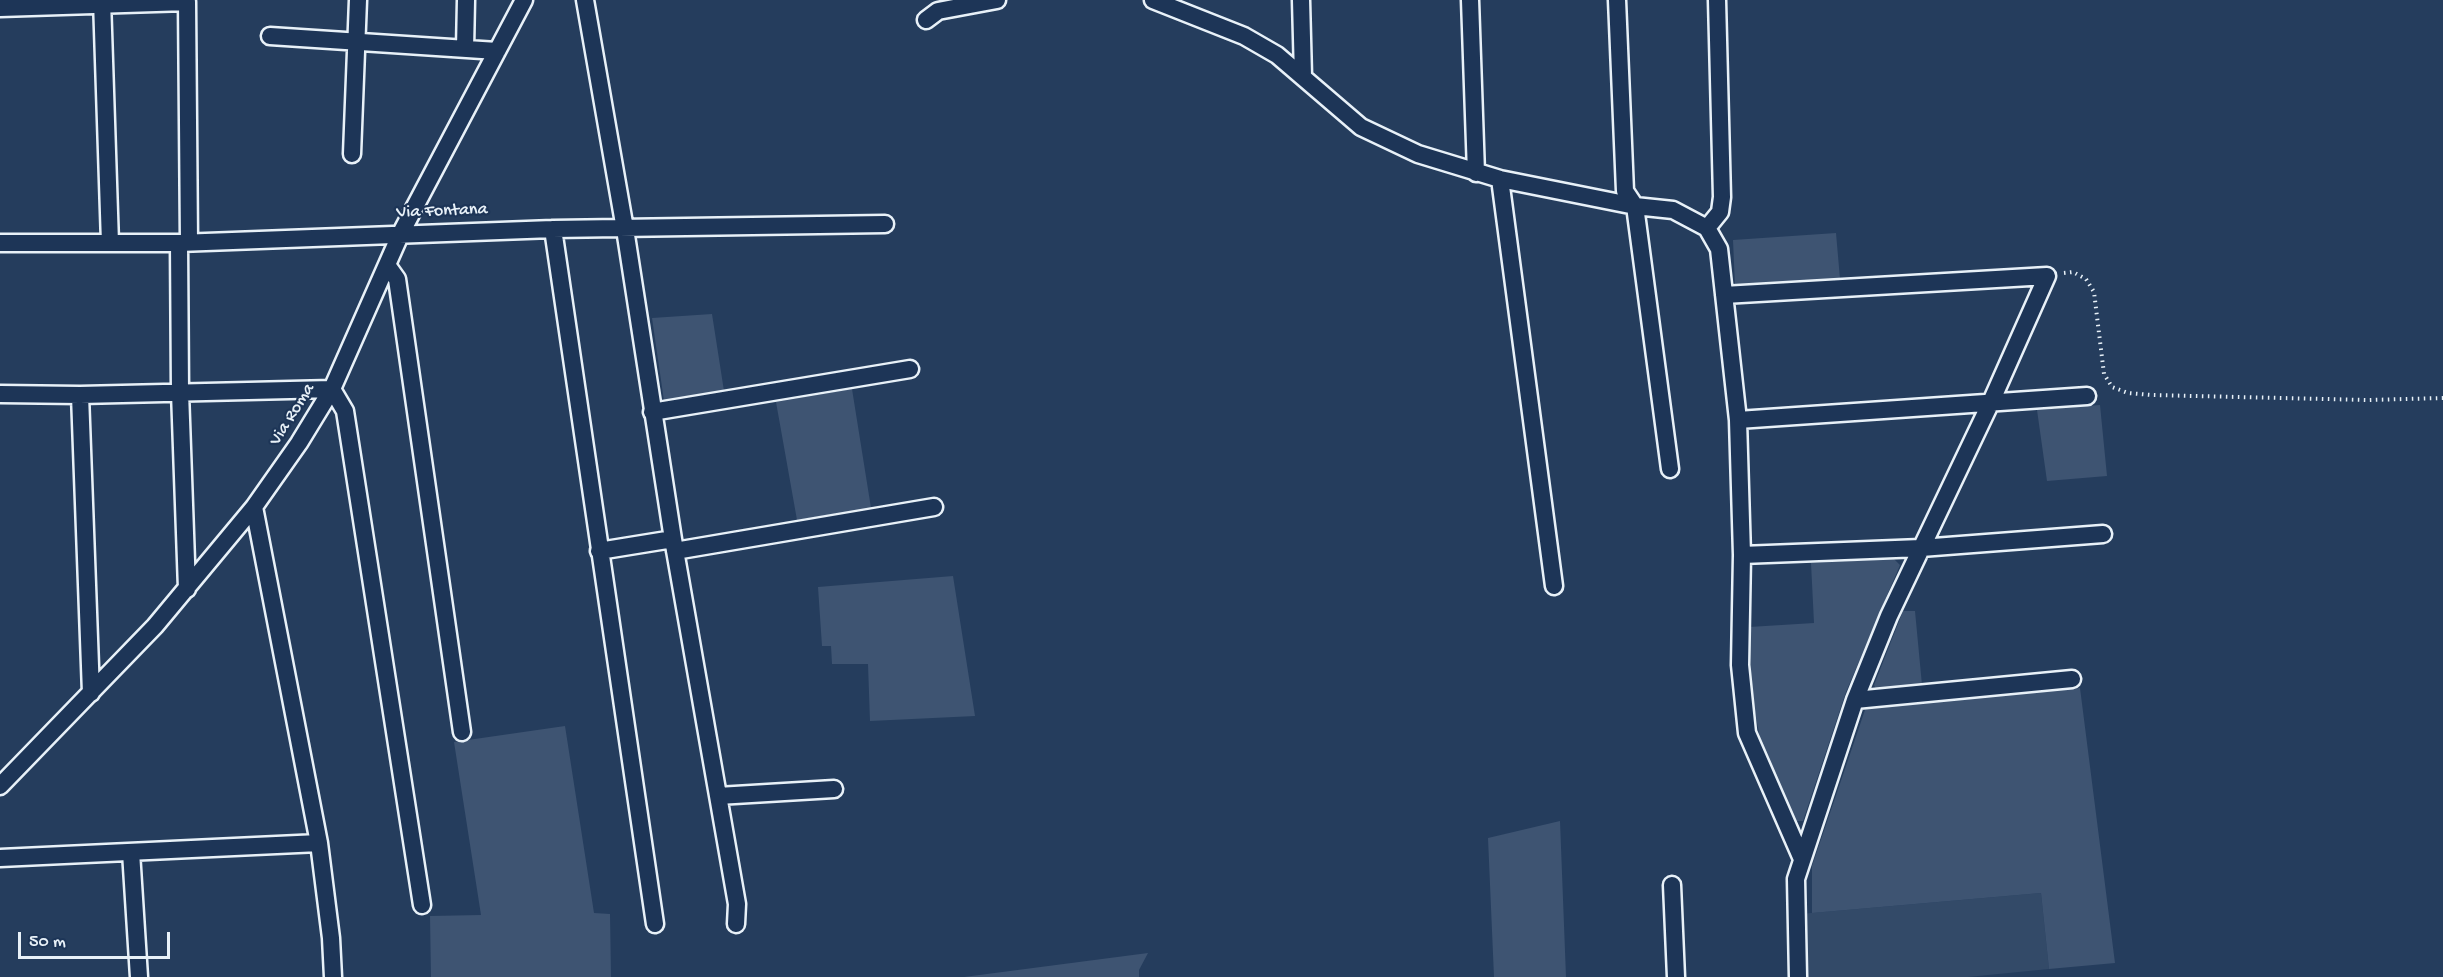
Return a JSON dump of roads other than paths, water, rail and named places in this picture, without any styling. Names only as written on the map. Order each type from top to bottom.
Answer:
[{"type":"street","points":[[352,154],[358,0]]},
{"type":"street","points":[[465,49],[466,0]]},
{"type":"street","name":"Via Roma","points":[[0,786],[155,626],[254,507],[299,443],[333,389],[401,233],[524,0]]},
{"type":"street","points":[[585,0],[625,229],[674,545],[737,904],[736,924]]},
{"type":"street","points":[[933,10],[997,0]]},
{"type":"street","points":[[1153,0],[1244,36],[1277,55],[1360,127],[1418,154],[1500,179],[1635,206],[1673,210],[1707,228],[1719,249],[1738,420],[1742,555],[1740,665],[1747,733],[1802,859]]},
{"type":"street","points":[[1301,0],[1303,76]]},
{"type":"street","points":[[1470,0],[1476,173]]},
{"type":"street","points":[[1617,0],[1625,191],[1635,206],[1670,469]]},
{"type":"street","points":[[1707,228],[1720,212],[1722,197],[1717,0]]},
{"type":"street","points":[[0,8],[102,2],[188,2],[180,392],[187,589]]},
{"type":"street","points":[[102,2],[110,243]]},
{"type":"street","points":[[270,36],[497,51]]},
{"type":"street","points":[[1500,179],[1554,586]]},
{"type":"street","name":"Via Fontana","points":[[0,243],[184,243],[553,228],[625,229],[885,224]]},
{"type":"street","points":[[553,228],[656,924]]},
{"type":"street","points":[[387,265],[397,279],[462,732]]},
{"type":"street","points":[[1724,295],[2047,276],[1991,402],[1889,616],[1854,700],[1796,879],[1798,977]]},
{"type":"street","points":[[652,412],[909,369]]},
{"type":"street","points":[[0,394],[80,395],[333,389],[345,411],[422,905]]},
{"type":"street","points":[[80,395],[91,693]]},
{"type":"street","points":[[1738,420],[2086,396]]},
{"type":"street","points":[[254,507],[319,843],[331,938],[333,977]]},
{"type":"street","points":[[599,551],[674,545],[934,507]]},
{"type":"street","points":[[1742,555],[1921,548],[2103,534]]},
{"type":"street","points":[[1854,700],[2072,679]]},
{"type":"street","points":[[718,796],[834,789]]},
{"type":"street","points":[[0,858],[319,843]]},
{"type":"street","points":[[131,852],[139,977]]},
{"type":"street","points":[[1672,885],[1677,977]]}]
